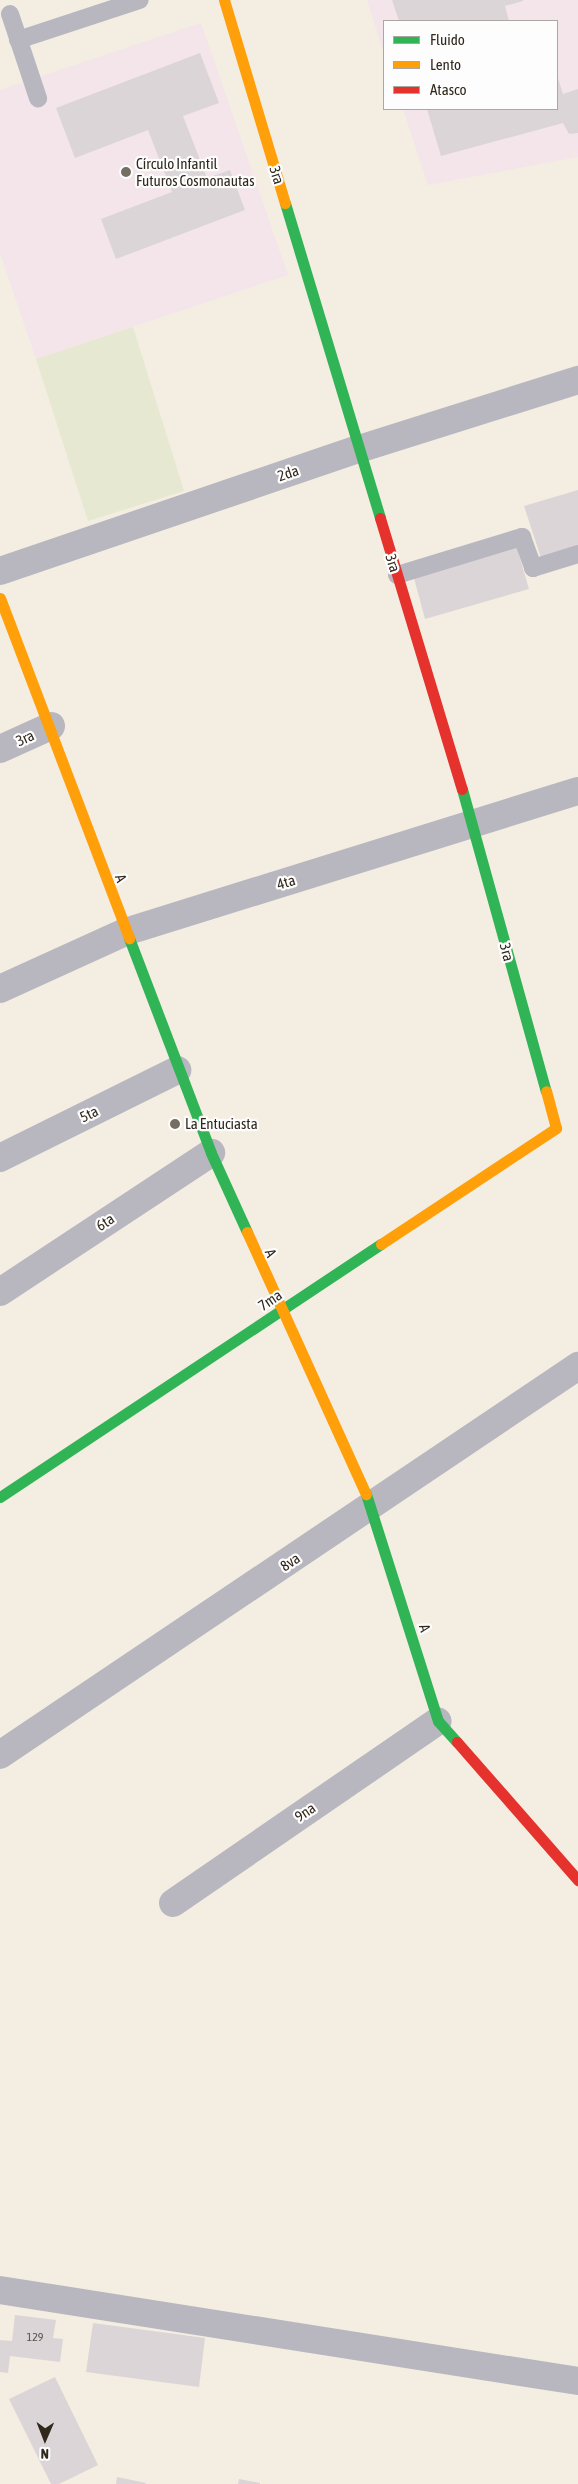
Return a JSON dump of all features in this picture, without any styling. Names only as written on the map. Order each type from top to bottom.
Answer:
[{"type":"street","name":"3ra","points":[[224,0],[472,824],[556,1128]]},
{"type":"street","name":"2da","points":[[0,571],[359,449],[578,380]]},
{"type":"street","name":"A","points":[[0,598],[51,726],[177,1070],[280,1311],[372,1507],[438,1721],[578,1880]]},
{"type":"street","name":"3ra","points":[[0,749],[51,726]]},
{"type":"street","name":"4ta","points":[[0,988],[125,932],[578,791]]},
{"type":"street","name":"5ta","points":[[0,1158],[177,1070]]},
{"type":"street","name":"7ma","points":[[0,1497],[556,1128]]},
{"type":"street","name":"6ta","points":[[0,1292],[211,1153]]},
{"type":"street","name":"8va","points":[[0,1755],[372,1507],[578,1366]]},
{"type":"street","name":"9na","points":[[172,1903],[438,1721]]},
{"type":"street","points":[[0,2290],[578,2382]]},
{"type":"lane","points":[[18,40],[140,0]]},
{"type":"lane","points":[[10,14],[38,98]]},
{"type":"lane","points":[[397,575],[522,537],[533,568],[578,554]]},
{"type":"shaded area","points":[[367,0],[578,0],[578,157],[428,185],[403,110],[558,110],[558,20],[383,20],[383,50]]},
{"type":"shaded area","name":"Círculo Infantil Futuros Cosmonautas","points":[[201,23],[288,275],[36,359],[0,253],[0,90]]},
{"type":"green space","points":[[133,327],[184,491],[88,521],[36,359]]},
{"type":"building","points":[[392,0],[523,0],[505,6],[509,20],[399,20]]},
{"type":"building","points":[[200,53],[219,103],[183,116],[207,178],[230,170],[245,210],[116,259],[101,219],[172,192],[148,130],[75,158],[56,108]]},
{"type":"building","points":[[558,78],[563,94],[578,89],[578,133],[569,134],[563,123],[441,156],[427,110],[558,110]]},
{"type":"building","points":[[578,490],[578,546],[541,558],[524,506]]},
{"type":"building","points":[[517,548],[529,589],[425,619],[414,578]]},
{"type":"building","points":[[15,2315],[56,2320],[53,2338],[63,2339],[60,2362],[10,2356],[8,2373],[0,2372],[0,2340],[12,2341]]},
{"type":"building","points":[[93,2323],[205,2338],[199,2387],[86,2372]]},
{"type":"building","points":[[55,2377],[98,2465],[59,2484],[51,2484],[9,2399]]},
{"type":"building","points":[[117,2477],[146,2483],[116,2484]]},
{"type":"building","points":[[239,2479],[260,2483],[260,2484],[238,2484]]},
{"type":"traffic: fast","points":[[285,203],[380,518]]},
{"type":"traffic: fast","points":[[462,789],[546,1091]]},
{"type":"traffic: fast","points":[[129,938],[211,1153],[247,1232]]},
{"type":"traffic: fast","points":[[0,1497],[381,1244]]},
{"type":"traffic: fast","points":[[366,1494],[438,1721],[457,1742]]},
{"type":"traffic: slow","points":[[224,0],[285,203]]},
{"type":"traffic: slow","points":[[0,598],[129,938]]},
{"type":"traffic: slow","points":[[381,1244],[556,1128],[546,1091]]},
{"type":"traffic: slow","points":[[247,1232],[366,1494]]},
{"type":"traffic: jam","points":[[380,518],[462,789]]},
{"type":"traffic: jam","points":[[457,1742],[578,1880]]},
{"type":"place","name":"Círculo Infantil Futuros Cosmonautas","points":[[126,172]]},
{"type":"place","name":"La Entuciasta","points":[[175,1124]]}]
